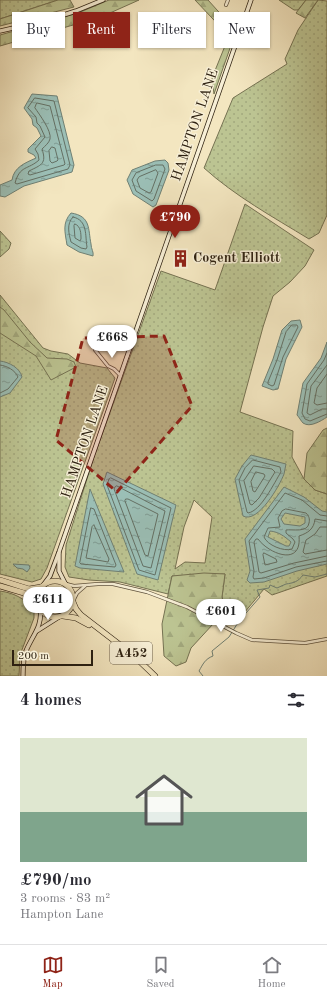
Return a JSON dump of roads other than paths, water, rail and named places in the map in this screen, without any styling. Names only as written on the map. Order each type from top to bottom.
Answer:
[{"type":"highway","points":[[0,580],[29,589],[34,589],[52,581],[59,581],[66,584],[73,593],[73,601],[69,611],[61,617],[49,616],[30,596],[0,586]]},
{"type":"highway","points":[[39,607],[37,596],[43,585]]},
{"type":"highway","name":"A452","points":[[73,601],[76,609],[81,615],[133,655],[155,676]]},
{"type":"highway","name":"A452","points":[[61,617],[76,618],[105,633]]},
{"type":"main road","points":[[0,32],[48,20],[103,0]]},
{"type":"main road","name":"HAMPTON LANE","points":[[43,585],[50,576],[60,552],[250,0]]},
{"type":"main road","name":"HAMPTON LANE","points":[[60,552],[59,571],[66,584]]},
{"type":"main road","points":[[23,676],[23,662],[26,652],[37,631],[41,619],[39,607]]},
{"type":"main road","points":[[37,631],[61,617]]},
{"type":"street","points":[[226,5],[228,0]]},
{"type":"street","points":[[95,350],[108,366],[120,375]]},
{"type":"street","points":[[66,584],[74,586],[113,584],[158,595],[187,607],[252,640],[305,643],[327,639]]},
{"type":"street","points":[[73,601],[77,593],[86,585]]},
{"type":"water","points":[[32,94],[57,96],[74,165],[72,172],[24,186],[5,197],[0,196],[0,185],[12,180],[18,169],[36,158],[28,152],[28,149],[41,136],[24,108]]},
{"type":"water","points":[[165,160],[168,163],[169,170],[156,205],[153,207],[133,194],[127,180],[132,170],[155,161]]},
{"type":"water","points":[[71,213],[82,217],[85,220],[89,228],[93,256],[79,252],[67,245],[65,224]]},
{"type":"water","points":[[300,320],[302,327],[286,359],[278,389],[273,390],[262,386],[273,359],[282,330],[291,321]]},
{"type":"water","points":[[327,342],[327,417],[309,425],[303,423],[297,415],[303,383],[321,358]]},
{"type":"water","points":[[0,361],[14,366],[22,377],[10,393],[0,397]]},
{"type":"water","points":[[251,455],[286,464],[284,474],[268,502],[262,509],[249,517],[243,516],[235,479],[242,466]]},
{"type":"water","points":[[107,472],[176,505],[158,580],[137,574],[103,484]]},
{"type":"water","points":[[284,487],[304,497],[322,511],[327,512],[327,564],[297,571],[264,582],[250,583],[247,580],[250,571],[245,539]],"holes":[[[285,513],[305,517],[305,523],[300,526],[284,524],[281,519]],[[270,531],[279,533],[286,538],[291,542],[289,546],[268,537]]]},
{"type":"water","points":[[90,489],[124,572],[80,568],[75,566]]},
{"type":"water","points":[[13,564],[29,565],[30,568],[27,572],[23,569],[17,568]]},
{"type":"waterway","points":[[203,676],[199,671],[203,664],[206,660],[213,656],[212,651],[229,637],[239,621],[260,597],[257,590],[269,588],[270,585],[277,588],[295,582],[303,575],[315,577],[327,574]]},
{"type":"place","name":"Cogent Elliott","points":[[180,258]]}]
